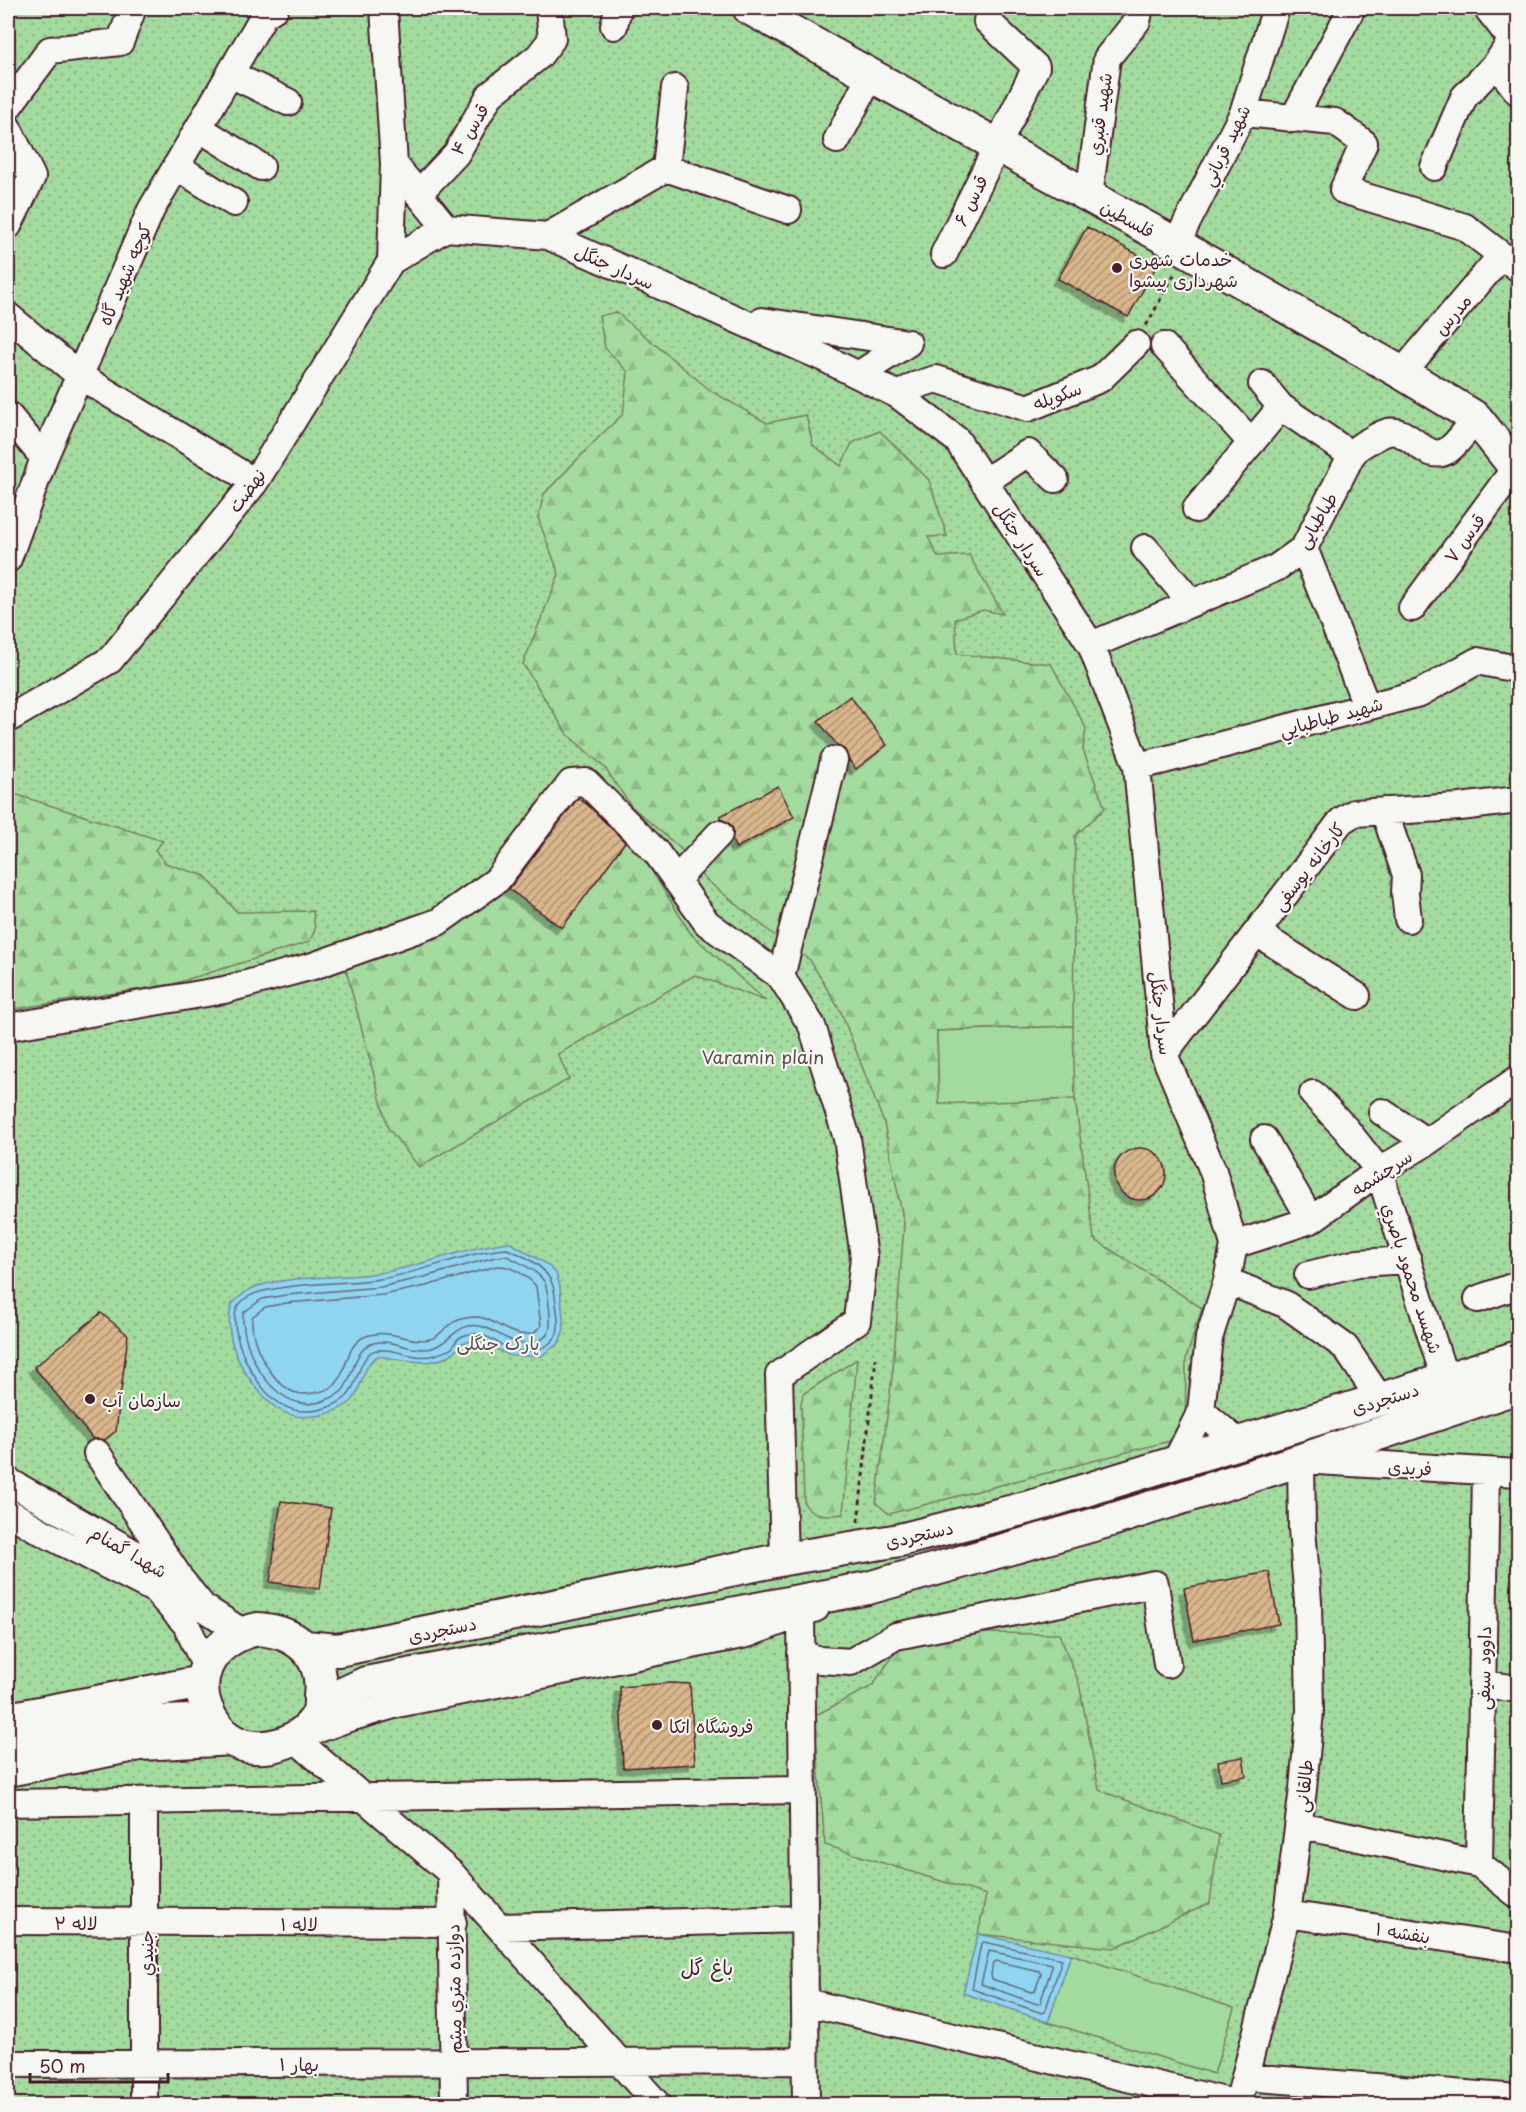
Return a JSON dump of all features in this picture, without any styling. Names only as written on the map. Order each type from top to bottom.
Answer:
[{"type":"main road","name":"فلسطین","points":[[749,8],[1089,196],[1178,254],[1402,373],[1476,418],[1517,469]]},
{"type":"main road","name":"دستجردی","points":[[305,1647],[338,1650],[784,1559],[900,1540],[1037,1504],[1518,1357]]},
{"type":"main road","name":"دستجردی","points":[[319,1713],[340,1695],[366,1683],[868,1588],[1111,1520],[1300,1460],[1518,1386]]},
{"type":"main road","points":[[258,1629],[276,1630],[292,1636],[305,1647],[319,1672],[321,1686],[319,1713],[294,1738],[276,1746],[255,1748],[236,1742],[219,1730],[207,1713],[203,1698],[204,1674],[214,1652],[226,1641],[242,1632],[258,1629]]},
{"type":"main road","points":[[8,1719],[204,1674]]},
{"type":"main road","points":[[8,1746],[115,1724],[212,1720]]},
{"type":"street","points":[[8,107],[50,50],[120,42],[133,8]]},
{"type":"street","name":"کوچه شهید گاه","points":[[8,559],[44,458],[151,210],[264,15],[275,8]]},
{"type":"street","points":[[384,8],[394,164],[391,261]]},
{"type":"street","name":"قدس ۴","points":[[418,195],[456,154],[490,95],[539,56],[552,39],[549,8]]},
{"type":"street","name":"قدس ۶","points":[[944,254],[1036,67],[987,21],[992,8]]},
{"type":"street","name":"شهيد قنبري","points":[[1089,196],[1107,58],[1137,21],[1140,8]]},
{"type":"street","name":"شهيد قرباني","points":[[1178,254],[1243,113],[1276,8]]},
{"type":"street","points":[[1293,118],[1352,8]]},
{"type":"street","points":[[1434,167],[1464,98],[1496,64],[1512,40],[1486,8]]},
{"type":"street","points":[[1496,64],[1518,92]]},
{"type":"street","points":[[230,74],[288,102]]},
{"type":"street","points":[[837,140],[871,75]]},
{"type":"street","points":[[666,168],[675,88]]},
{"type":"street","points":[[1243,113],[1335,122],[1364,143],[1343,190],[1465,227],[1510,262]]},
{"type":"street","points":[[8,128],[32,177],[8,226]]},
{"type":"street","points":[[199,128],[261,167]]},
{"type":"street","points":[[394,164],[446,228]]},
{"type":"street","points":[[176,166],[234,204]]},
{"type":"street","points":[[548,236],[666,168],[788,210]]},
{"type":"street","name":"نهضت","points":[[8,719],[110,660],[255,482],[391,261],[446,228]]},
{"type":"street","name":"سردار جنگل","points":[[446,228],[548,236],[728,315],[898,394],[957,440],[1091,645],[1137,766],[1164,1054],[1213,1171],[1234,1245],[1227,1281],[1209,1338],[1201,1411]]},
{"type":"street","name":"مدرس","points":[[1402,373],[1510,262]]},
{"type":"street","points":[[728,315],[908,343],[858,375]]},
{"type":"street","points":[[8,316],[80,376],[255,482]]},
{"type":"street","name":"سکوپله","points":[[898,394],[936,379],[1028,408],[1100,379],[1136,344]]},
{"type":"street","points":[[1164,346],[1251,442]]},
{"type":"street","points":[[1262,384],[1281,407],[1350,454],[1365,442],[1389,431],[1402,434],[1428,452],[1448,451],[1476,418]]},
{"type":"street","points":[[1196,509],[1281,407]]},
{"type":"street","points":[[8,415],[44,458]]},
{"type":"street","points":[[984,482],[1028,453],[1055,479]]},
{"type":"street","name":"طباطبایی","points":[[1091,645],[1276,568],[1304,548],[1350,454]]},
{"type":"street","name":"قدس ۷","points":[[1412,608],[1517,469]]},
{"type":"street","points":[[1145,548],[1192,603]]},
{"type":"street","points":[[1304,548],[1367,707]]},
{"type":"street","name":"شهيد طباطبايي","points":[[1137,766],[1420,693],[1477,661],[1518,668]]},
{"type":"street","points":[[781,977],[834,760]]},
{"type":"street","points":[[8,1027],[224,990],[313,966],[438,922],[497,880],[571,783],[586,782],[656,852],[706,923],[781,977],[812,1026],[847,1138],[864,1257],[857,1321],[779,1375],[784,1559]]},
{"type":"street","name":"کارخانه یوسفی","points":[[1164,1054],[1341,821],[1354,813],[1460,807],[1518,800]]},
{"type":"street","points":[[1384,811],[1406,875],[1405,893],[1408,919]]},
{"type":"street","points":[[676,880],[719,834]]},
{"type":"street","points":[[1257,933],[1357,996]]},
{"type":"street","name":"سرچشمه","points":[[1234,1245],[1311,1220],[1379,1171],[1426,1142],[1518,1078]]},
{"type":"street","name":"شهسد محمود باصري","points":[[1313,1094],[1346,1129],[1379,1171],[1445,1379]]},
{"type":"street","points":[[1382,1112],[1426,1142]]},
{"type":"street","points":[[1264,1139],[1311,1220]]},
{"type":"street","points":[[1308,1275],[1358,1263],[1407,1260]]},
{"type":"street","points":[[1227,1281],[1285,1304],[1345,1347],[1380,1399]]},
{"type":"street","points":[[1478,1299],[1518,1285]]},
{"type":"street","points":[[1175,1463],[1201,1411],[1239,1443]]},
{"type":"street","points":[[97,1453],[181,1580]]},
{"type":"street","name":"فریدی","points":[[1300,1460],[1518,1473]]},
{"type":"street","name":"طالقانی","points":[[1238,2104],[1287,1914],[1299,1825],[1310,1712],[1308,1601],[1302,1529],[1300,1460]]},
{"type":"street","name":"داوود سیفی","points":[[1479,1864],[1486,1472]]},
{"type":"street","name":"شهدا گمنام","points":[[8,1481],[181,1580],[203,1607],[242,1632]]},
{"type":"street","name":"شهدا گمنام","points":[[8,1512],[155,1590],[186,1624],[204,1674]]},
{"type":"street","points":[[801,1654],[820,1660],[851,1662],[896,1636],[1155,1584],[1167,1664]]},
{"type":"street","points":[[657,2104],[452,1873],[294,1738],[396,1704],[747,1634],[868,1588]]},
{"type":"street","points":[[801,1614],[806,2104]]},
{"type":"street","points":[[1482,1684],[1518,1689]]},
{"type":"street","points":[[8,1773],[140,1747],[236,1742]]},
{"type":"street","points":[[8,1803],[802,1790]]},
{"type":"street","name":"جنيدي","points":[[144,1801],[144,2104]]},
{"type":"street","points":[[1299,1825],[1479,1864],[1518,1895]]},
{"type":"street","name":"دوازده متري میثم","points":[[452,1873],[454,2104]]},
{"type":"street","name":"بنفشه ۱","points":[[1287,1914],[1518,1949]]},
{"type":"street","points":[[499,1927],[804,1918]]},
{"type":"street","name":"لاله ۲","points":[[8,1921],[145,1922]]},
{"type":"street","name":"لاله ۱","points":[[145,1922],[453,1923]]},
{"type":"street","points":[[805,2002],[1238,2104]]},
{"type":"street","name":"بهار ۱","points":[[8,2064],[805,2061]]},
{"type":"street","points":[[1245,2077],[1518,2098]]},
{"type":"path","points":[[1136,344],[1178,254]]},
{"type":"path","points":[[858,1527],[876,1358]]},
{"type":"green space","name":"Varamin plain","points":[[8,8],[1518,8],[1518,2104],[8,2104]]},
{"type":"green space","points":[[616,312],[711,391],[767,423],[806,415],[813,445],[841,466],[852,443],[880,431],[929,480],[947,536],[928,537],[938,557],[969,555],[1003,614],[983,610],[955,619],[957,654],[1051,664],[1086,728],[1083,750],[1105,808],[1075,836],[1073,1026],[937,1031],[939,1103],[1075,1099],[1094,1239],[1202,1308],[1186,1359],[1185,1437],[889,1514],[876,1503],[893,1369],[904,1224],[884,1123],[841,1012],[810,960],[778,938],[704,878],[681,849],[631,806],[605,768],[567,734],[523,664],[559,574],[538,518],[544,494],[623,414],[628,372],[605,348],[599,316]]},
{"type":"green space","points":[[8,792],[163,841],[155,850],[165,863],[205,876],[237,912],[313,911],[315,930],[309,942],[173,984],[8,1010]]},
{"type":"green space","points":[[571,793],[630,836],[691,934],[766,1001],[695,975],[558,1054],[569,1079],[419,1167],[388,1128],[345,966],[449,926]]},
{"type":"green space","points":[[1073,1026],[1075,1099],[939,1104],[937,1031]]},
{"type":"green space","points":[[857,1359],[843,1514],[816,1513],[807,1508],[804,1503],[801,1405],[803,1394]]},
{"type":"green space","points":[[974,1633],[1059,1634],[1079,1683],[1099,1790],[1219,1835],[1210,1903],[1114,1948],[978,1934],[986,1895],[825,1845],[814,1716],[872,1686],[902,1643]]},
{"type":"green space","points":[[1071,1954],[1234,2008],[1214,2074],[1048,2022]]},
{"type":"water","points":[[509,1242],[545,1263],[556,1273],[560,1287],[564,1329],[559,1343],[541,1356],[511,1356],[478,1340],[462,1343],[445,1358],[434,1361],[423,1362],[378,1356],[369,1364],[350,1403],[328,1414],[304,1417],[285,1413],[269,1402],[249,1378],[235,1352],[229,1323],[232,1304],[254,1287],[287,1280],[364,1275],[394,1270],[476,1248]]},
{"type":"water","points":[[978,1934],[1071,1954],[1048,2022],[963,1993]]},
{"type":"building","points":[[1087,227],[1157,265],[1128,317],[1058,279]]},
{"type":"building","points":[[850,696],[887,745],[856,769],[845,750],[837,745],[818,721]]},
{"type":"building","points":[[778,786],[794,817],[736,848],[732,840],[733,829],[720,816]]},
{"type":"building","points":[[578,798],[625,842],[562,928],[509,889]]},
{"type":"building","points":[[1135,1148],[1145,1148],[1159,1155],[1166,1174],[1159,1193],[1145,1200],[1135,1200],[1125,1196],[1118,1189],[1114,1179],[1114,1169],[1118,1159],[1125,1152]]},
{"type":"building","name":"سازمان آب","points":[[101,1313],[128,1335],[116,1431],[104,1440],[93,1439],[34,1367]]},
{"type":"building","points":[[281,1501],[331,1508],[320,1589],[270,1582]]},
{"type":"building","points":[[1269,1572],[1279,1624],[1194,1640],[1184,1588]]},
{"type":"building","name":"فروشگاه اتکا","points":[[670,1683],[690,1684],[695,1764],[623,1768],[620,1687]]},
{"type":"building","points":[[1243,1757],[1246,1776],[1221,1780],[1218,1761]]},
{"type":"place","name":"خدمات شهری شهرداری پیشوا","points":[[1117,268]]},
{"type":"place","name":"سازمان آب","points":[[90,1399]]},
{"type":"place","name":"فروشگاه اتکا","points":[[657,1725]]},
{"type":"district","name":"باغ گل","points":[[707,1967]]},
{"type":"park label","name":"پارک جنگلی","points":[[498,1342]]}]
